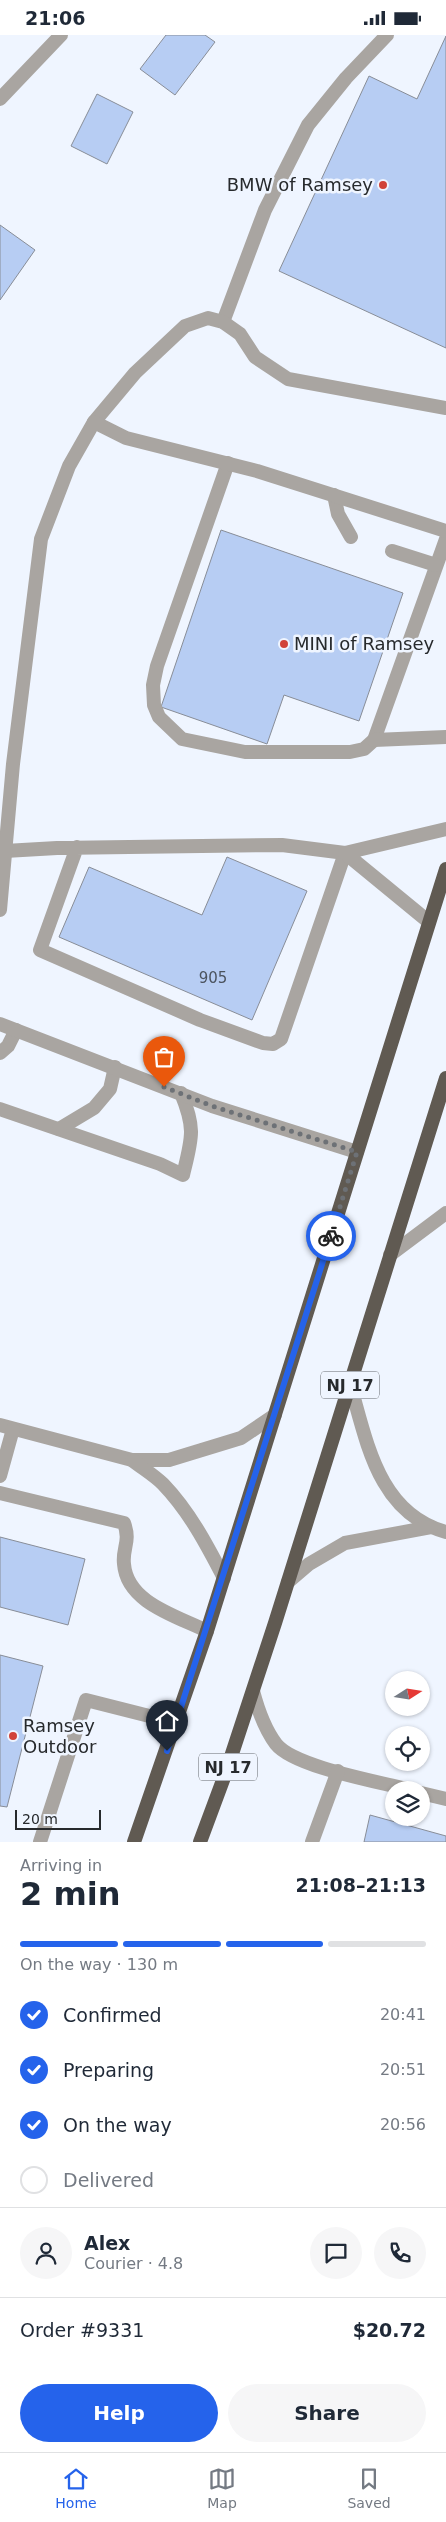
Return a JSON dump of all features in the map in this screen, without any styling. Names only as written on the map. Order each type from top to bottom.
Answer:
[{"type":"highway","points":[[134,1842],[224,1578],[446,869]]},
{"type":"highway","name":"NJ 17","points":[[200,1842],[253,1691],[446,1078]]},
{"type":"street","points":[[0,99],[61,35]]},
{"type":"street","points":[[223,322],[265,210],[308,125],[346,78],[387,35]]},
{"type":"street","points":[[0,910],[13,764],[41,539],[69,466],[94,422],[136,373],[185,326],[208,318],[223,322],[240,335],[255,357],[288,379],[446,408]]},
{"type":"street","points":[[94,422],[126,438],[228,463],[446,531]]},
{"type":"street","points":[[228,463],[157,666],[153,685],[154,705],[159,717],[182,739],[245,752],[350,752],[364,749],[374,739],[446,539]]},
{"type":"street","points":[[334,495],[338,514],[351,537]]},
{"type":"street","points":[[392,551],[436,565]]},
{"type":"street","points":[[374,739],[446,737]]},
{"type":"street","points":[[5,851],[77,847],[282,845],[345,853],[446,829]]},
{"type":"street","points":[[77,847],[40,951],[200,1020],[273,1045],[281,1039],[345,853]]},
{"type":"street","points":[[345,853],[429,923]]},
{"type":"street","points":[[0,1023],[212,1106],[357,1152]]},
{"type":"street","points":[[0,1053],[8,1046],[16,1029]]},
{"type":"street","points":[[59,1129],[94,1108],[110,1089],[115,1067]]},
{"type":"street","points":[[0,1109],[183,1175],[192,1140],[191,1117],[181,1093]]},
{"type":"street","points":[[390,1255],[446,1213]]},
{"type":"street","points":[[350,1384],[371,1458],[384,1485],[401,1505],[431,1527],[446,1531]]},
{"type":"street","points":[[0,1475],[7,1427],[132,1460],[170,1460],[240,1438],[275,1415]]},
{"type":"street","points":[[132,1460],[162,1484],[186,1513],[224,1578]]},
{"type":"street","points":[[0,1493],[124,1523],[129,1536],[124,1564],[130,1584],[141,1597],[207,1631]]},
{"type":"street","points":[[288,1582],[309,1563],[345,1543],[431,1527]]},
{"type":"street","points":[[253,1691],[260,1718],[277,1745],[289,1755],[338,1771],[385,1783]]},
{"type":"street","points":[[40,1842],[86,1700],[176,1723]]},
{"type":"street","points":[[312,1842],[338,1771]]},
{"type":"street","points":[[430,1795],[446,1799]]},
{"type":"building","points":[[166,35],[205,35],[215,42],[175,95],[140,69]]},
{"type":"building","name":"BMW of Ramsey","points":[[446,36],[446,348],[279,271],[369,76],[417,99]]},
{"type":"building","points":[[97,94],[133,112],[107,164],[71,146]]},
{"type":"building","points":[[0,225],[35,250],[0,300]]},
{"type":"building","name":"MINI of Ramsey","points":[[221,530],[403,593],[359,721],[284,695],[267,744],[161,707]]},
{"type":"building","points":[[227,857],[307,891],[252,1020],[59,937],[89,867],[202,915]]},
{"type":"building","points":[[0,1537],[85,1559],[68,1625],[0,1607]]},
{"type":"building","name":"Ramsey Outdoor","points":[[0,1655],[43,1666],[7,1807],[0,1806]]},
{"type":"building","points":[[370,1815],[385,1819],[385,1826],[410,1826],[446,1836],[446,1842],[364,1842]]},
{"type":"way so far","points":[[164,1087],[212,1106],[357,1152],[331,1236]]},
{"type":"place","name":"BMW of Ramsey","points":[[383,185]]},
{"type":"place","name":"MINI of Ramsey","points":[[284,644]]},
{"type":"place","name":"Ramsey Outdoor","points":[[13,1736]]},
{"type":"route","points":[[167,1751],[207,1631],[331,1236]]}]
